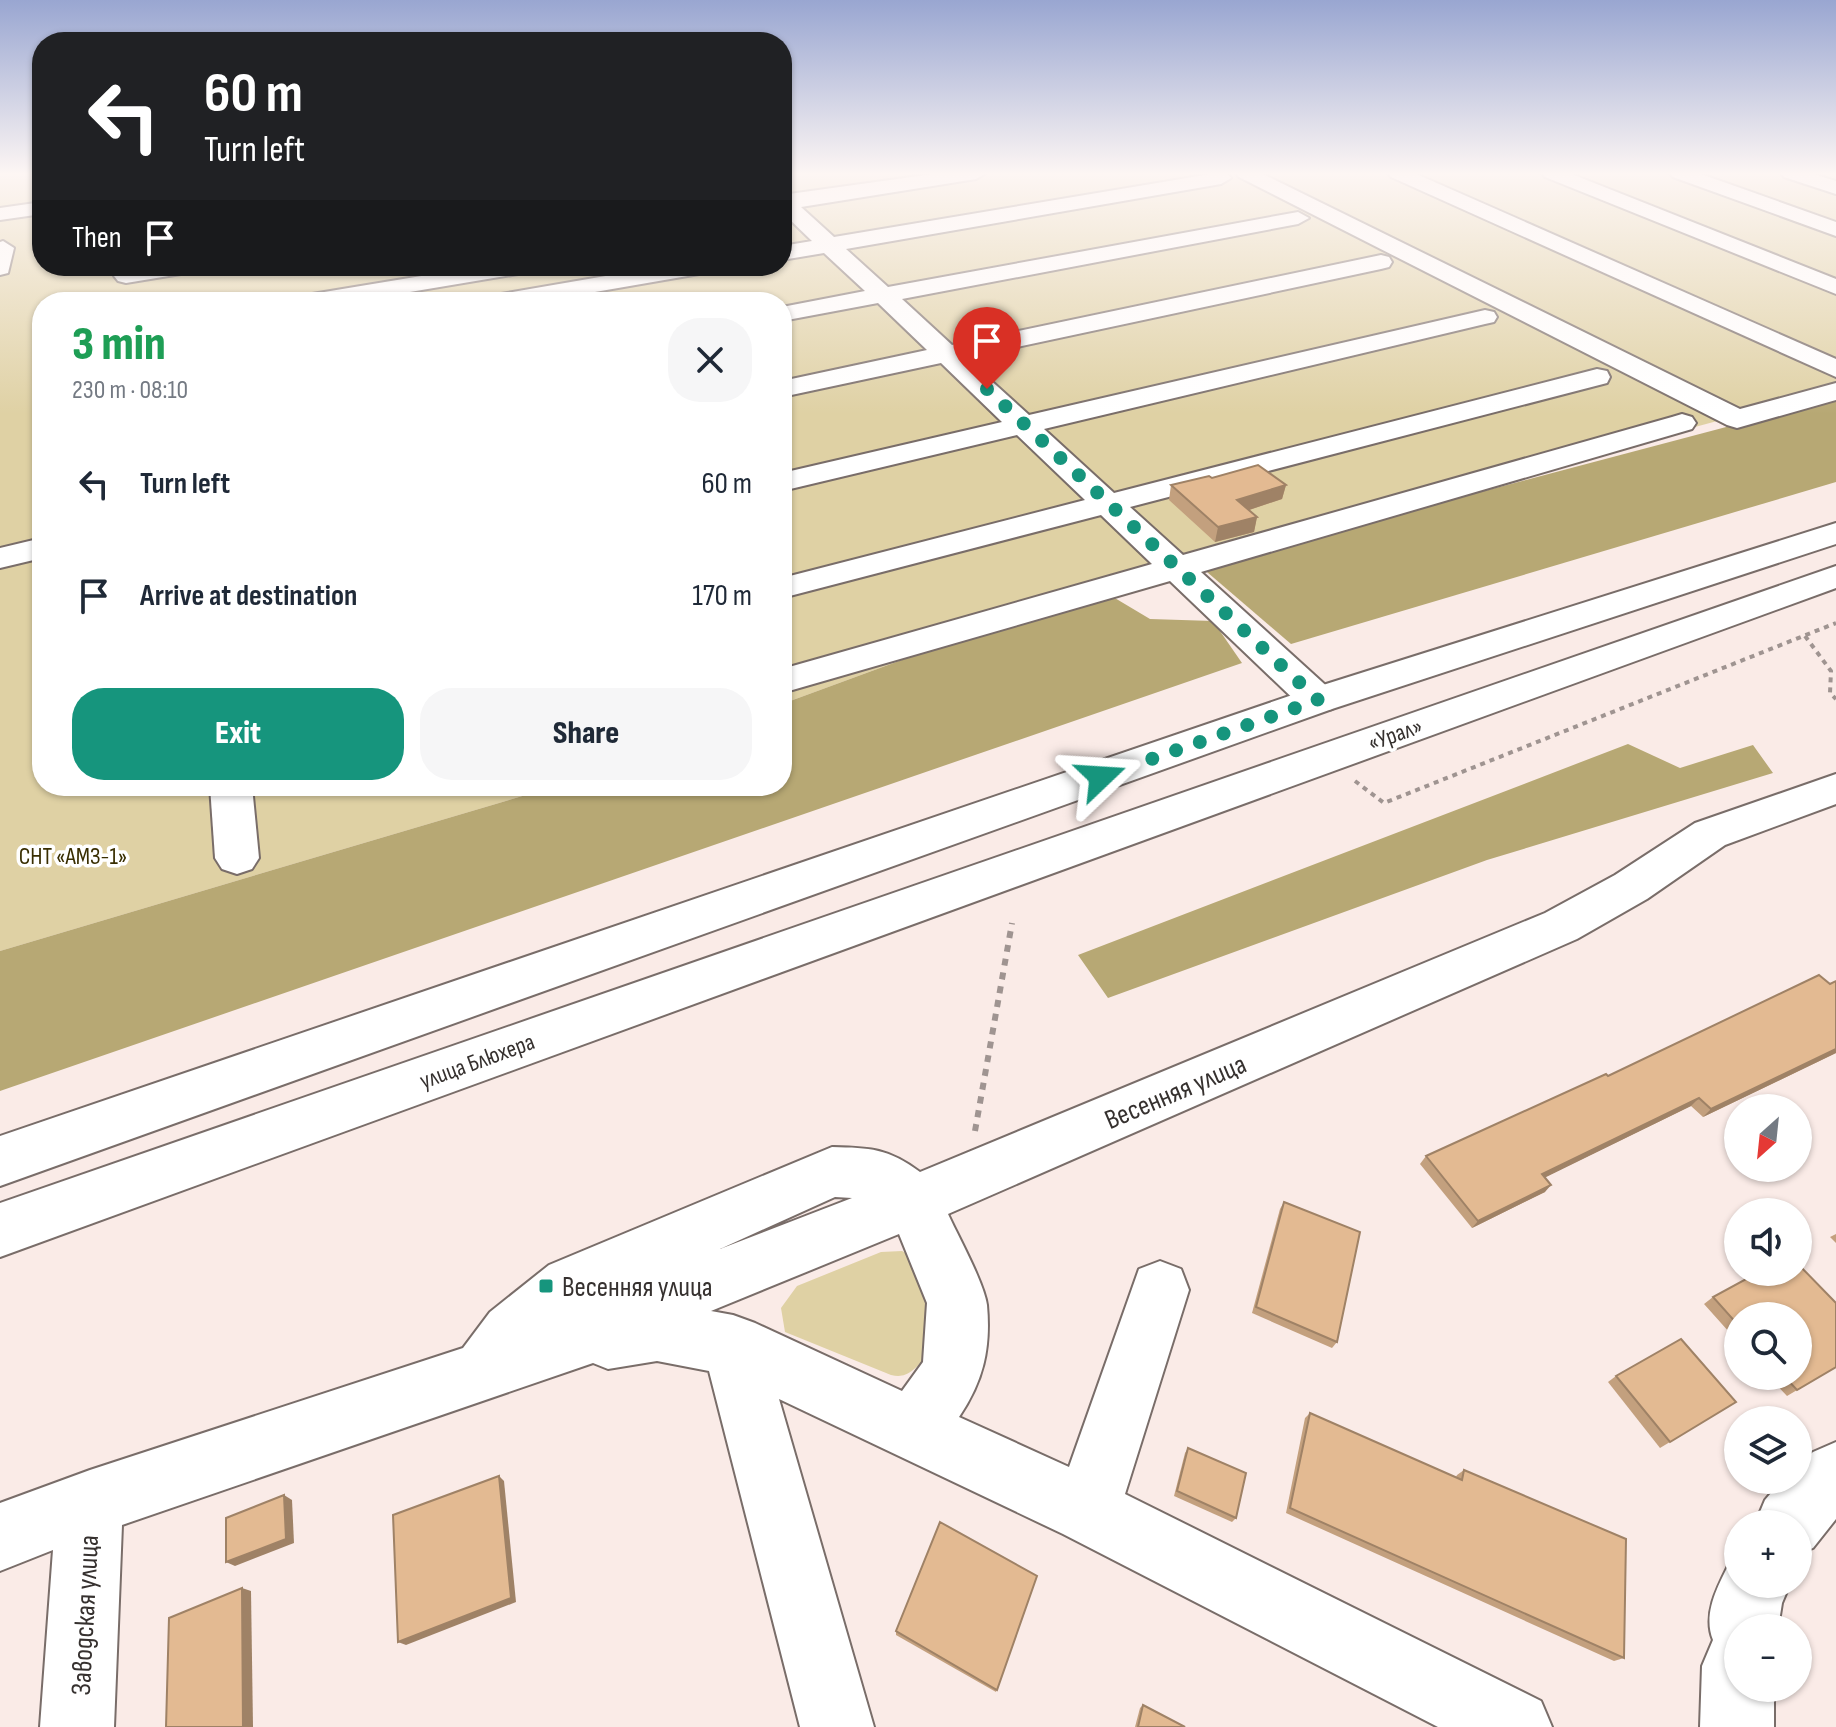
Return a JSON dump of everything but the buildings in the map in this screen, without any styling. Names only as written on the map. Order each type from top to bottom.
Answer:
[{"type":"main road","points":[[830,254],[1101,505],[1171,562],[1318,700]]},
{"type":"main road","points":[[792,312],[1105,254]]},
{"type":"main road","points":[[1365,254],[1541,347]]},
{"type":"main road","points":[[1393,254],[1737,419],[1836,391]]},
{"type":"main road","points":[[1578,254],[1836,369]]},
{"type":"main road","points":[[1753,254],[1836,287]]},
{"type":"main road","points":[[1773,254],[1836,278]]},
{"type":"main road","points":[[792,387],[1381,262]]},
{"type":"main road","points":[[402,292],[477,276]]},
{"type":"main road","points":[[553,292],[647,276]]},
{"type":"main road","points":[[792,480],[1485,317]]},
{"type":"main road","points":[[792,585],[1101,505],[1609,384],[1569,362]]},
{"type":"main road","points":[[792,678],[1171,562],[1682,423],[1658,410]]},
{"type":"main road","points":[[0,1161],[1318,700],[1836,533]]},
{"type":"main road","points":[[0,558],[32,550]]},
{"type":"main road","name":"«Урал»","points":[[954,891],[1836,576]]},
{"type":"main road","name":"Весенняя улица","points":[[0,1537],[90,1503],[562,1346],[699,1286],[940,1190],[1561,926],[1631,887],[1710,834],[1836,788]]},
{"type":"main road","points":[[232,796],[237,858]]},
{"type":"main road","name":"улица Блюхера","points":[[0,1230],[954,891]]},
{"type":"main road","points":[[483,1372],[511,1333],[570,1286],[832,1172],[879,1174],[940,1190],[957,1303],[953,1372],[913,1429]]},
{"type":"main road","points":[[1087,1510],[1160,1290]]},
{"type":"main road","points":[[562,1346],[657,1331],[733,1345],[1087,1510],[1515,1727]]},
{"type":"main road","points":[[733,1345],[837,1727]]},
{"type":"main road","points":[[1800,1510],[1836,1475]]},
{"type":"main road","name":"Заводская улица","points":[[77,1727],[90,1503]]},
{"type":"main road","points":[[1737,1702],[1737,1727]]},
{"type":"path","points":[[1353,780],[1384,803],[1836,623]]},
{"type":"path","points":[[1805,636],[1831,671],[1830,693],[1836,699]]},
{"type":"path","points":[[940,1190],[1012,923]]},
{"type":"green space","name":"СНТ «АМЗ-1»","points":[[0,254],[32,254],[32,276],[792,276],[792,254],[1836,254],[1836,389],[1098,588],[792,700],[792,292],[32,292],[32,796],[522,796],[0,951]]},
{"type":"green space","points":[[902,1251],[915,1258],[927,1301],[931,1332],[923,1359],[910,1372],[902,1376],[891,1375],[785,1332],[781,1308],[797,1286],[881,1252]]},
{"type":"shaded area","points":[[1836,398],[1836,482],[1291,644],[1200,566]]},
{"type":"shaded area","points":[[1098,588],[1150,619],[1213,621],[1242,663],[0,1091],[0,951],[522,796],[792,796],[792,700]]},
{"type":"shaded area","points":[[1628,744],[1680,768],[1753,745],[1773,773],[1487,860],[1108,998],[1078,955]]},
{"type":"place","name":"Весенняя улица","points":[[546,1286]]},
{"type":"route","points":[[987,389],[1318,700],[1101,777]]}]
